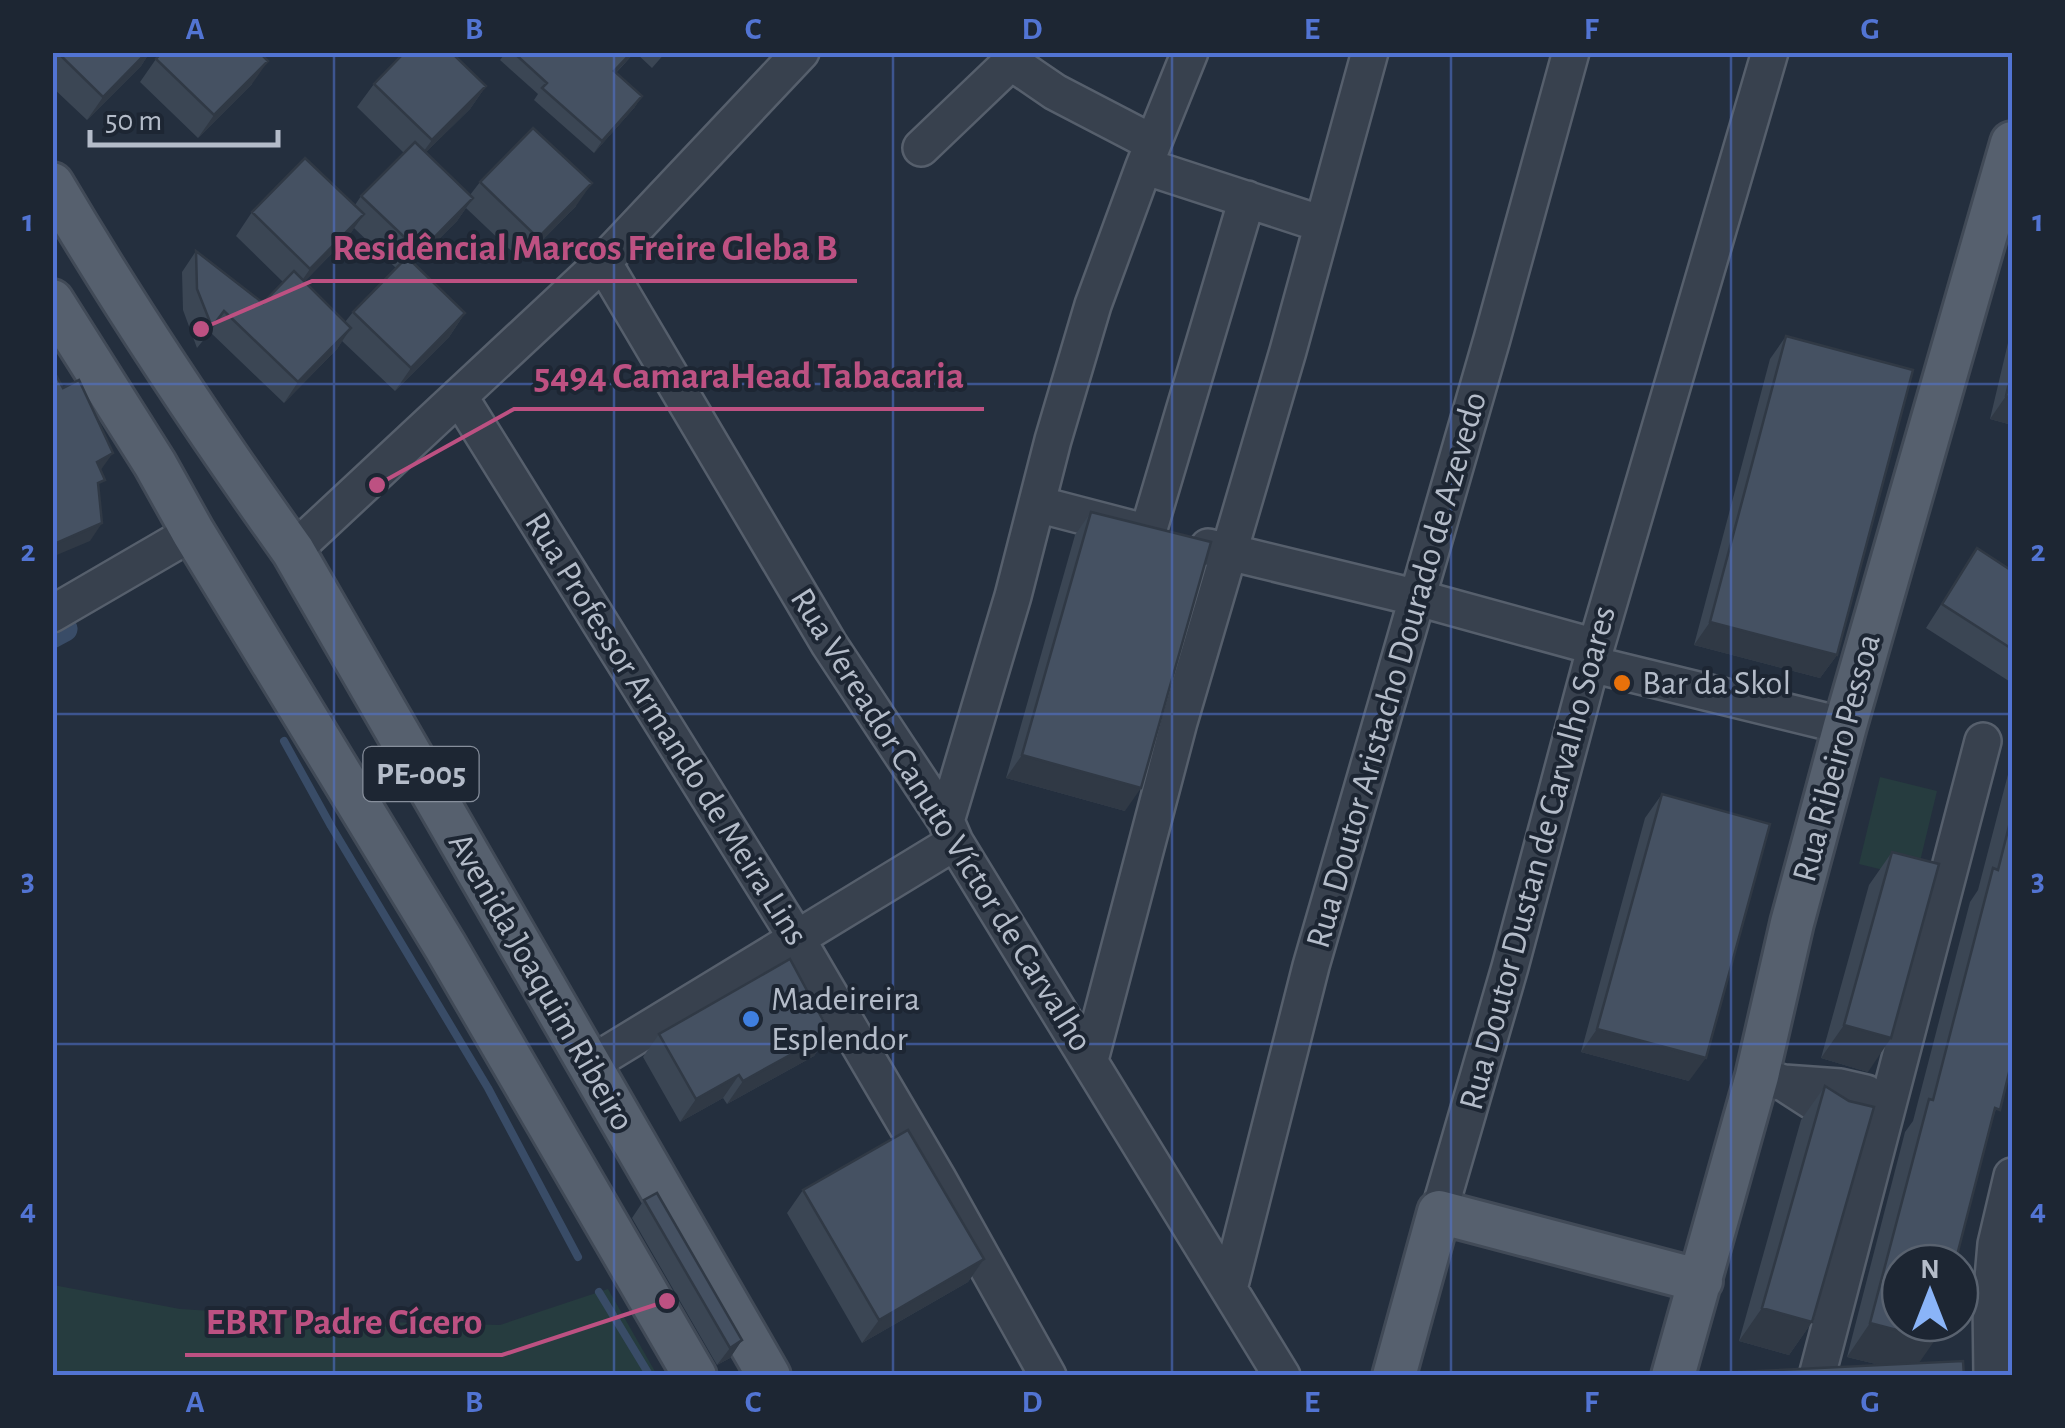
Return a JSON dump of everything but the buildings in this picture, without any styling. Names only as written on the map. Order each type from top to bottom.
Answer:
[{"type":"main road","name":"Rua Ribeiro Pessoa","points":[[1673,1376],[1770,1080],[1792,923],[2012,143]]},
{"type":"main road","name":"Avenida Joaquim Ribeiro","points":[[52,184],[212,438],[292,551],[768,1376]]},
{"type":"main road","name":"Avenida Joaquim Ribeiro","points":[[52,300],[454,962],[695,1376]]},
{"type":"main road","points":[[1439,1212],[1701,1281]]},
{"type":"main road","name":"Rua Doutor Dustan de Carvalho Soares","points":[[1394,1376],[1439,1212]]},
{"type":"street","points":[[292,551],[603,262],[801,52]]},
{"type":"street","points":[[589,1065],[797,939],[951,832],[1052,440],[1093,305],[1190,52]]},
{"type":"street","points":[[1090,1060],[1179,722],[1370,52]]},
{"type":"street","name":"Rua Doutor Aristacho Dourado de Azevedo","points":[[1229,1289],[1311,966],[1570,52]]},
{"type":"street","name":"Rua Doutor Dustan de Carvalho Soares","points":[[1439,1212],[1510,967],[1593,656],[1770,52]]},
{"type":"street","points":[[921,148],[1011,62],[1149,154],[1247,199],[1322,224]]},
{"type":"street","points":[[1148,532],[1247,199]]},
{"type":"street","name":"Rua Vereador Canuto Víctor de Carvalho","points":[[603,262],[830,644],[951,832],[1282,1376]]},
{"type":"street","name":"Rua Professor Armando de Meira Lins","points":[[459,396],[797,939],[1048,1376]]},
{"type":"street","points":[[1037,504],[1418,598],[1593,656],[1845,726]]},
{"type":"street","points":[[52,614],[193,532]]},
{"type":"street","points":[[1818,1376],[1984,741]]},
{"type":"street","points":[[1770,1080],[1866,1093],[1885,1113]]},
{"type":"street","points":[[1992,1376],[1991,1302],[1996,1244],[2012,1176]]},
{"type":"green space","points":[[1880,777],[1937,791],[1916,878],[1859,864]]},
{"type":"green space","points":[[53,1285],[180,1309],[500,1325],[608,1289],[657,1375],[53,1375]]},
{"type":"waterway","points":[[52,636],[65,629]]},
{"type":"waterway","points":[[284,741],[488,1088],[578,1257]]},
{"type":"waterway","points":[[599,1292],[650,1376]]},
{"type":"place","name":"Residêncial Marcos Freire Gleba B","points":[[201,329]]},
{"type":"place","name":"5494 CamaraHead Tabacaria","points":[[377,485]]},
{"type":"place","name":"Bar da Skol","points":[[1622,683]]},
{"type":"place","name":"Madeireira Esplendor","points":[[751,1019]]},
{"type":"place","name":"EBRT Padre Cícero","points":[[667,1301]]}]
